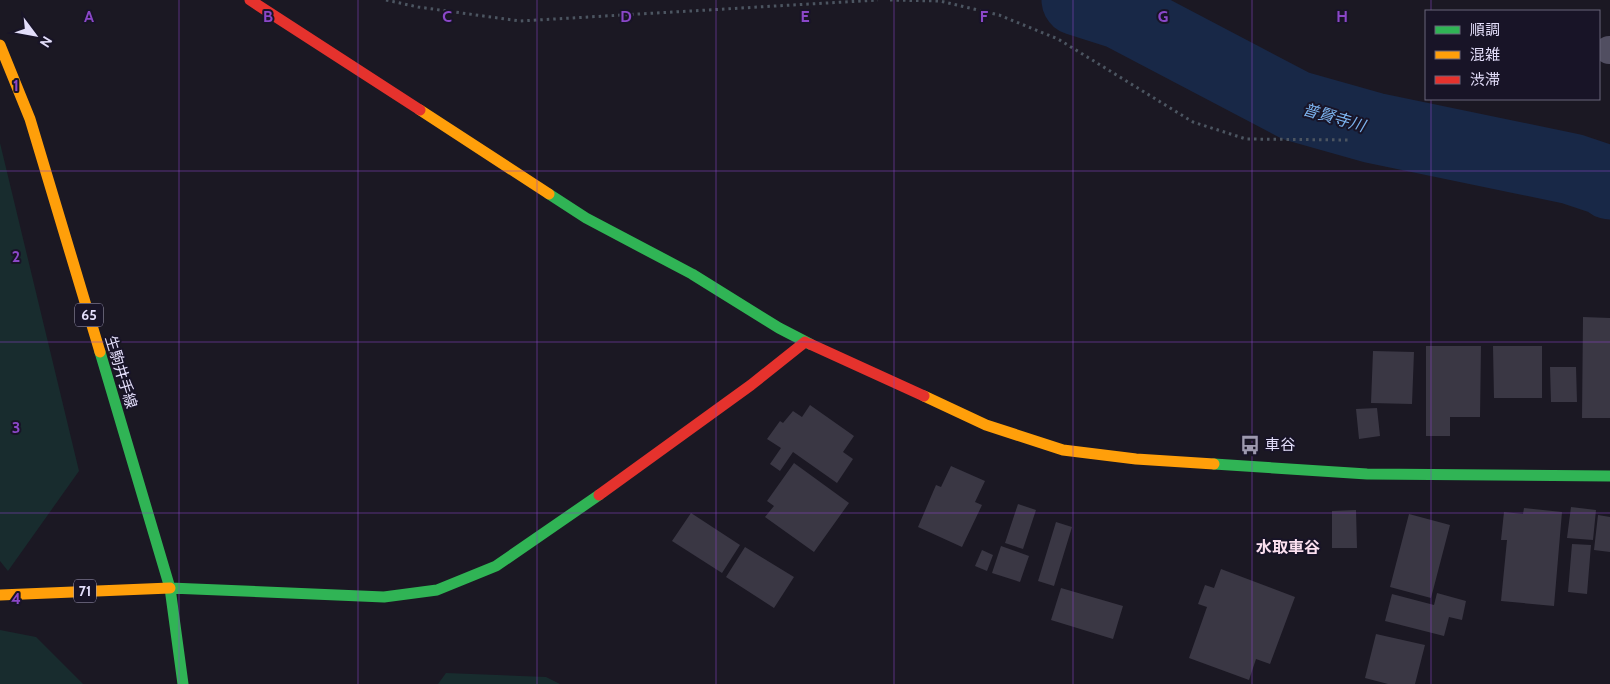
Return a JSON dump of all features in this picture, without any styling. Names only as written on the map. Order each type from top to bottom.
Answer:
[{"type":"street","points":[[250,0],[586,218],[692,274],[805,342],[986,425],[1063,450],[1136,459],[1367,474],[1610,476]]},
{"type":"street","name":"生駒井手線","points":[[0,45],[30,119],[170,588],[183,684]]},
{"type":"street","points":[[170,588],[384,597],[436,590],[496,566],[573,514],[751,385],[805,342]]},
{"type":"street","name":"71","points":[[0,595],[170,588]]},
{"type":"path","points":[[386,0],[418,7],[520,21],[878,0]]},
{"type":"path","points":[[890,0],[940,1],[999,15],[1058,39],[1193,122],[1246,139],[1348,140]]},
{"type":"green space","points":[[0,143],[79,471],[8,571],[0,561]]},
{"type":"green space","points":[[0,630],[36,637],[83,684],[0,684]]},
{"type":"green space","points":[[446,673],[546,677],[560,684],[438,684]]},
{"type":"building","points":[[1583,317],[1610,318],[1610,418],[1582,418]]},
{"type":"building","points":[[1426,346],[1481,346],[1480,417],[1450,417],[1450,436],[1426,436]]},
{"type":"building","points":[[1493,346],[1542,346],[1542,398],[1494,398]]},
{"type":"building","points":[[1373,351],[1414,352],[1412,404],[1371,403]]},
{"type":"building","points":[[1550,367],[1576,367],[1577,402],[1551,402]]},
{"type":"building","points":[[810,405],[854,436],[843,452],[853,459],[837,483],[793,452],[780,471],[770,464],[781,448],[767,439],[780,421],[783,423],[793,411],[802,417]]},
{"type":"building","points":[[1377,408],[1380,436],[1359,439],[1356,409]]},
{"type":"building","points":[[794,463],[849,503],[814,552],[765,517],[774,506],[767,501]]},
{"type":"building","points":[[951,466],[985,481],[975,502],[982,505],[962,547],[918,527],[936,485],[941,487]]},
{"type":"building","points":[[1018,504],[1036,510],[1023,549],[1005,543]]},
{"type":"building","points":[[1571,507],[1596,510],[1593,540],[1567,538]]},
{"type":"building","points":[[1524,508],[1562,512],[1554,606],[1501,601],[1507,540],[1501,540],[1504,512],[1523,514]]},
{"type":"building","points":[[1356,510],[1357,548],[1332,548],[1332,511]]},
{"type":"building","points":[[691,513],[740,545],[722,573],[672,541]]},
{"type":"building","points":[[1409,514],[1450,525],[1431,598],[1390,587]]},
{"type":"building","points":[[1598,515],[1610,517],[1610,552],[1594,550]]},
{"type":"building","points":[[1056,522],[1072,527],[1054,586],[1038,581]]},
{"type":"building","points":[[1572,544],[1591,545],[1587,594],[1568,592]]},
{"type":"building","points":[[1001,546],[1029,556],[1020,582],[992,573]]},
{"type":"building","points":[[745,547],[794,577],[774,608],[726,577]]},
{"type":"building","points":[[982,550],[993,555],[987,571],[975,566]]},
{"type":"building","points":[[1221,569],[1295,597],[1270,664],[1256,659],[1249,680],[1189,658],[1207,607],[1198,604],[1205,585],[1214,588]]},
{"type":"building","points":[[1061,588],[1123,606],[1113,639],[1051,620]]},
{"type":"building","points":[[1437,593],[1466,601],[1462,620],[1449,617],[1444,636],[1385,621],[1392,594],[1434,605]]},
{"type":"building","points":[[1376,634],[1425,645],[1415,684],[1388,684],[1365,678]]},
{"type":"waterway","name":"普賢寺川","points":[[1077,0],[1121,14],[1296,106],[1374,128],[1572,169],[1605,180],[1610,184]]},
{"type":"traffic: fast","points":[[549,194],[586,218],[692,274],[779,328],[810,344]]},
{"type":"traffic: fast","points":[[100,352],[170,588],[183,684]]},
{"type":"traffic: fast","points":[[1214,464],[1367,474],[1610,476]]},
{"type":"traffic: fast","points":[[170,588],[384,597],[437,590],[496,566],[599,495]]},
{"type":"traffic: slow","points":[[0,45],[30,119],[100,352]]},
{"type":"traffic: slow","points":[[420,110],[549,194]]},
{"type":"traffic: slow","points":[[924,396],[986,425],[1063,450],[1136,459],[1214,464]]},
{"type":"traffic: slow","points":[[0,595],[170,588]]},
{"type":"traffic: jam","points":[[250,0],[420,110]]},
{"type":"traffic: jam","points":[[599,495],[751,385],[805,342]]},
{"type":"traffic: jam","points":[[810,344],[924,396]]},
{"type":"place","name":"車谷","points":[[1250,445]]},
{"type":"district","name":"水取車谷","points":[[1288,547]]}]
